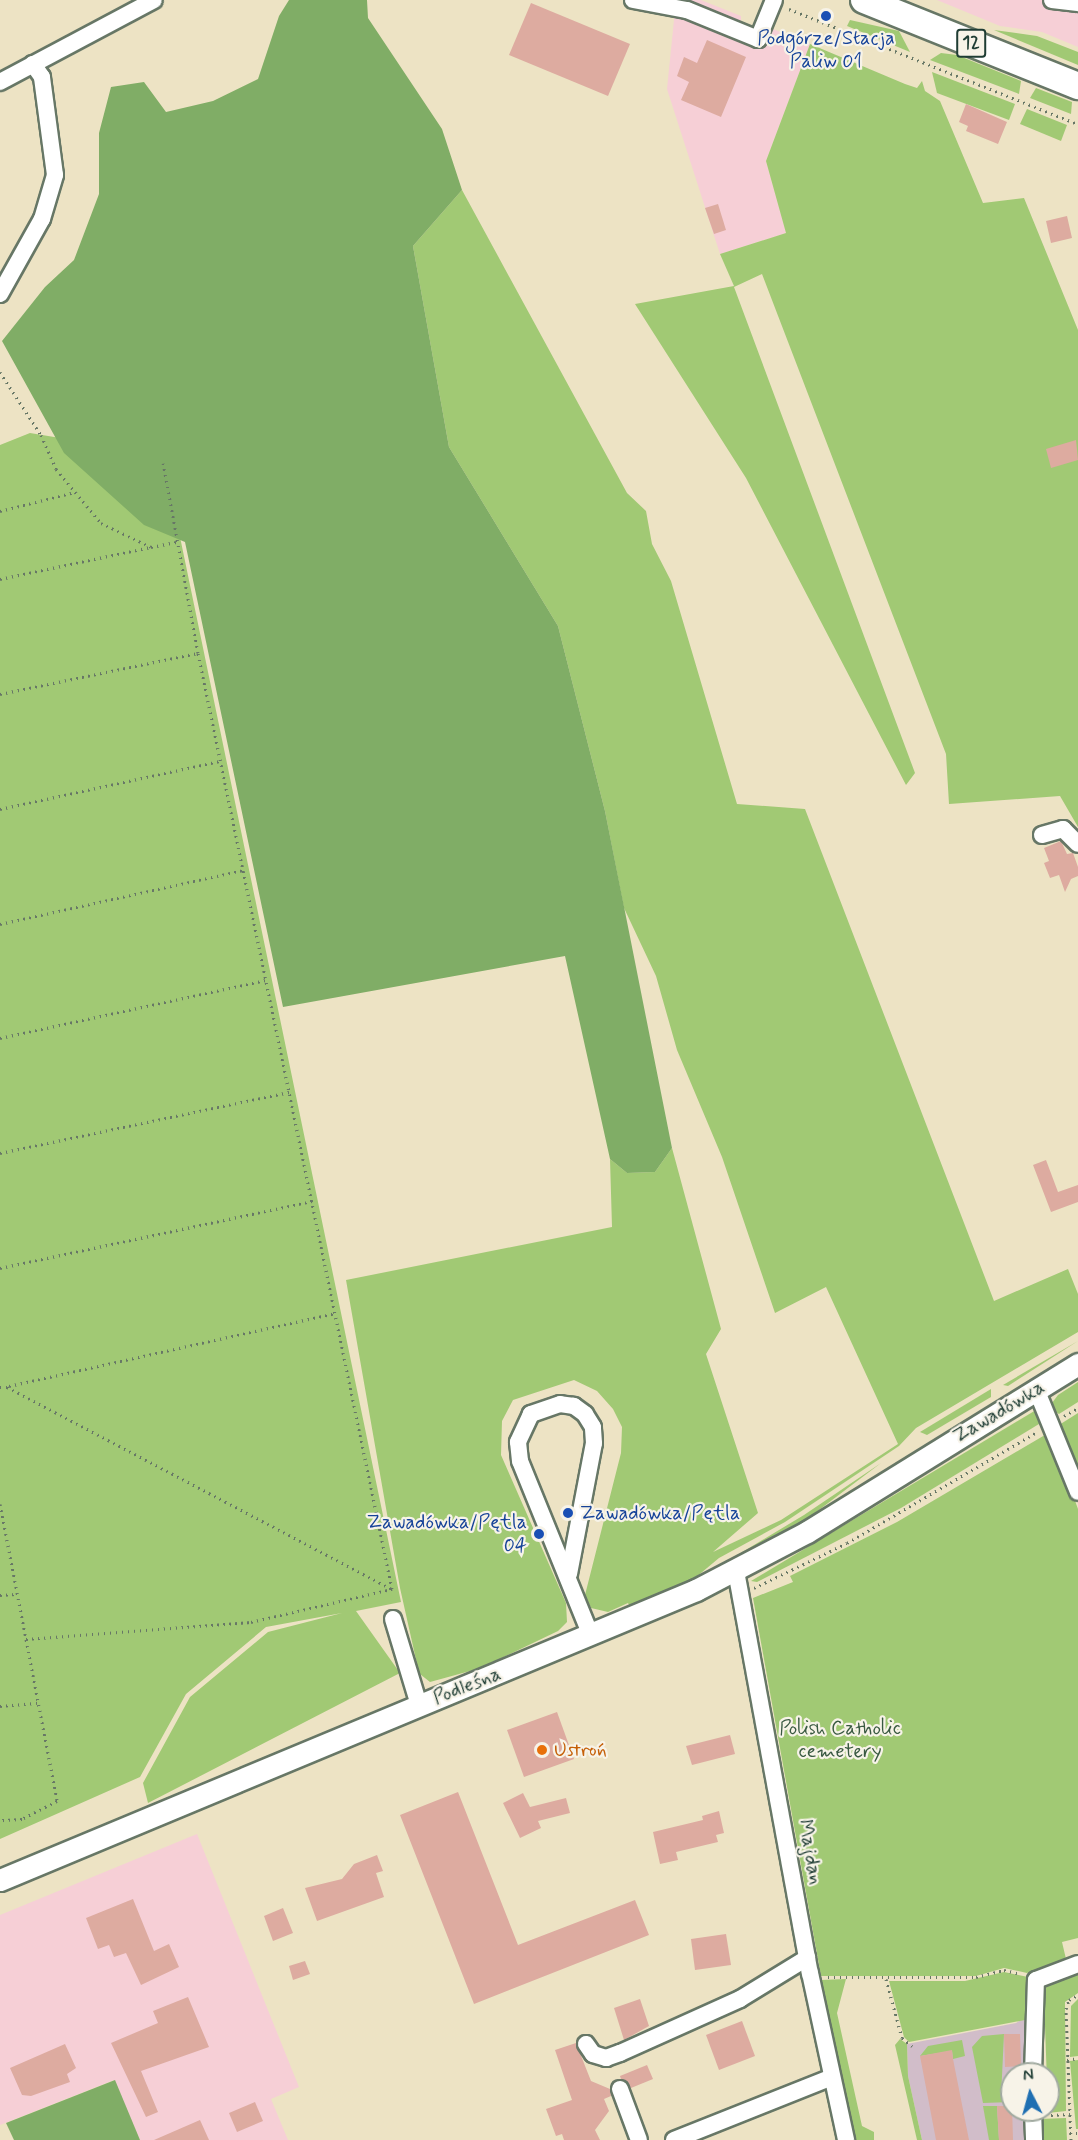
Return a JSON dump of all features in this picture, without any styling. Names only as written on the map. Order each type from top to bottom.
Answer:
[{"type":"highway","name":"12","points":[[864,0],[1078,86]]},
{"type":"main road","name":"Zawadówka","points":[[919,1461],[1078,1364]]},
{"type":"main road","name":"Podleśna","points":[[0,1880],[419,1705],[591,1636],[736,1571],[919,1461]]},
{"type":"street","points":[[0,82],[154,0]]},
{"type":"street","points":[[633,0],[687,9],[758,39],[774,1]]},
{"type":"street","points":[[1052,0],[1078,3]]},
{"type":"street","points":[[0,294],[42,219],[55,175],[42,77],[33,64]]},
{"type":"street","points":[[1042,835],[1063,829],[1078,844]]},
{"type":"street","points":[[1036,1389],[1052,1423],[1078,1492]]},
{"type":"street","points":[[569,1574],[594,1443],[593,1427],[585,1414],[574,1406],[560,1404],[531,1414],[518,1442],[520,1461],[569,1574],[591,1636]]},
{"type":"street","name":"Majdan","points":[[736,1571],[807,1958],[846,2140]]},
{"type":"street","points":[[393,1619],[419,1705]]},
{"type":"street","points":[[586,2044],[594,2054],[606,2058],[620,2053],[740,1999],[807,1958]]},
{"type":"street","points":[[1033,2062],[1036,1980],[1078,1964]]},
{"type":"street","points":[[674,2140],[832,2076]]},
{"type":"street","points":[[620,2089],[639,2140]]},
{"type":"street","points":[[1033,2122],[1034,2140]]},
{"type":"path","points":[[774,1],[1078,124]]},
{"type":"path","points":[[0,372],[41,435],[56,468],[101,523],[151,547]]},
{"type":"path","points":[[163,463],[220,761],[392,1589]]},
{"type":"path","points":[[0,511],[75,492]]},
{"type":"path","points":[[0,579],[177,543]]},
{"type":"path","points":[[0,694],[198,652]]},
{"type":"path","points":[[0,808],[220,761]]},
{"type":"path","points":[[0,924],[244,870]]},
{"type":"path","points":[[0,1038],[267,980]]},
{"type":"path","points":[[0,1153],[290,1092]]},
{"type":"path","points":[[0,1268],[313,1201]]},
{"type":"path","points":[[0,1387],[336,1313]]},
{"type":"path","points":[[7,1387],[392,1589]]},
{"type":"path","points":[[750,1590],[847,1543],[1078,1408]]},
{"type":"path","points":[[0,1504],[57,1801],[22,1819],[0,1820]]},
{"type":"path","points":[[26,1638],[252,1622],[392,1589]]},
{"type":"path","points":[[0,1595],[16,1594]]},
{"type":"path","points":[[0,1706],[38,1702]]},
{"type":"path","points":[[811,1978],[976,1977],[1004,1970],[1036,1980]]},
{"type":"path","points":[[886,1979],[902,2038],[912,2046]]},
{"type":"path","points":[[1071,2140],[1066,2009],[1069,2000],[1078,1995]]},
{"type":"path","points":[[1067,2060],[1078,2058]]},
{"type":"path","points":[[1070,2133],[1078,2133]]},
{"type":"shaded area","points":[[676,0],[701,0],[741,16],[741,25],[750,28],[756,22],[810,44],[766,161],[786,233],[720,254],[667,89]]},
{"type":"shaded area","points":[[937,0],[1078,0],[1078,47],[1042,32],[1000,26]]},
{"type":"shaded area","points":[[197,1834],[299,2087],[271,2099],[288,2140],[140,2140],[114,2080],[0,2125],[0,1915]]},
{"type":"shaded area","points":[[1028,2016],[1028,2062],[1000,2062],[1000,2122],[1028,2122],[1027,2140],[922,2140],[908,2076],[907,2044],[1016,2023]]},
{"type":"green space","points":[[289,0],[367,0],[368,18],[442,129],[462,190],[413,246],[449,447],[558,626],[605,811],[672,1148],[655,1172],[627,1173],[610,1159],[565,956],[283,1007],[185,542],[144,525],[64,453],[2,341],[45,287],[74,260],[99,194],[99,133],[111,87],[144,82],[166,112],[213,101],[258,79],[279,16]]},
{"type":"green space","points":[[850,20],[899,31],[910,52],[847,26]]},
{"type":"green space","points":[[994,30],[1037,36],[1078,52],[1078,65]]},
{"type":"green space","points":[[810,44],[917,88],[922,81],[925,91],[940,101],[983,203],[1024,198],[1078,330],[1078,827],[1060,796],[949,804],[946,754],[762,274],[734,287],[915,773],[906,785],[746,478],[635,304],[734,286],[720,254],[786,233],[766,161]]},
{"type":"green space","points":[[941,53],[957,55],[1021,81],[1019,94],[930,60]]},
{"type":"green space","points":[[932,72],[1015,104],[1009,120],[937,93]]},
{"type":"green space","points":[[1036,88],[1072,102],[1071,114],[1030,98]]},
{"type":"green space","points":[[1027,109],[1067,125],[1061,141],[1020,124]]},
{"type":"green space","points":[[462,190],[627,493],[646,511],[652,544],[671,581],[737,804],[805,809],[994,1301],[1068,1269],[1078,1294],[1078,1332],[916,1428],[899,1446],[785,1522],[719,1558],[689,1583],[630,1607],[628,1603],[608,1612],[591,1608],[585,1595],[621,1453],[622,1427],[613,1409],[597,1391],[574,1380],[513,1400],[502,1421],[501,1455],[566,1603],[567,1622],[558,1631],[481,1668],[430,1682],[411,1667],[417,1664],[400,1588],[346,1280],[612,1227],[610,1159],[627,1173],[655,1172],[672,1148],[721,1329],[706,1354],[758,1513],[713,1552],[781,1520],[898,1444],[826,1287],[775,1313],[722,1157],[677,1050],[656,976],[624,908],[605,811],[558,626],[449,447],[413,246]]},
{"type":"green space","points":[[30,433],[163,455],[401,1602],[356,1611],[400,1673],[148,1803],[143,1783],[190,1697],[268,1632],[342,1613],[266,1627],[186,1694],[140,1777],[0,1839],[0,445]]},
{"type":"green space","points":[[1078,1341],[1008,1386],[1003,1385]]},
{"type":"green space","points":[[1078,1382],[1078,1402],[1059,1414],[1054,1411],[1052,1403],[1058,1395]]},
{"type":"green space","points":[[991,1389],[991,1397],[927,1435],[920,1432]]},
{"type":"green space","points":[[1036,1410],[1043,1420],[1039,1424],[901,1508],[757,1582],[751,1581]]},
{"type":"green space","points":[[1078,1413],[1078,1475],[1059,1425]]},
{"type":"green space","name":"Polish Catholic cemetery","points":[[1050,1432],[1078,1509],[1078,1938],[1062,1942],[1066,1959],[1027,1973],[1004,1968],[976,1976],[821,1976],[753,1598],[793,1582],[790,1576],[897,1522]]},
{"type":"green space","points":[[881,1463],[807,1519],[724,1563],[804,1515]]},
{"type":"green space","points":[[1004,1972],[1028,1977],[1025,2020],[909,2042],[904,2037],[889,1981],[965,1981]]},
{"type":"green space","points":[[1078,1973],[1078,1993],[1065,2002],[1066,2111],[1060,2112],[1060,2062],[1046,2062],[1045,2026],[1038,2018],[1041,1989]]},
{"type":"green space","points":[[846,1979],[837,2013],[862,2126],[874,2132],[874,2140],[852,2140],[821,1980]]},
{"type":"green space","points":[[1078,1999],[1078,2056],[1070,2057],[1071,2006]]},
{"type":"green space","points":[[1004,2034],[1003,2062],[1000,2062],[1000,2102],[983,2103],[972,2047],[982,2036]]},
{"type":"green space","points":[[900,2039],[907,2044],[908,2076],[922,2140],[917,2140],[895,2045]]},
{"type":"green space","points":[[962,2040],[965,2056],[953,2059],[952,2051],[920,2056],[928,2046]]},
{"type":"green space","points":[[1078,2060],[1078,2129],[1076,2129],[1070,2061]]},
{"type":"green space","points":[[115,2080],[140,2140],[14,2140],[6,2123]]},
{"type":"green space","points":[[983,2106],[997,2106],[999,2140],[989,2140]]},
{"type":"green space","points":[[1060,2118],[1066,2118],[1067,2140],[1039,2140],[1039,2122],[1060,2122]]},
{"type":"building","points":[[531,3],[630,44],[608,96],[509,55]]},
{"type":"building","points":[[707,40],[746,57],[721,117],[681,100],[689,82],[677,76],[684,57],[697,63]]},
{"type":"building","points":[[966,104],[1007,122],[998,144],[966,131],[968,126],[959,122]]},
{"type":"building","points":[[718,204],[726,230],[714,234],[705,208]]},
{"type":"building","points":[[1067,216],[1072,238],[1051,243],[1046,221]]},
{"type":"building","points":[[1076,440],[1078,460],[1051,468],[1046,449]]},
{"type":"building","points":[[1061,841],[1067,854],[1073,853],[1078,867],[1078,876],[1071,879],[1065,892],[1059,875],[1050,878],[1044,863],[1049,861],[1044,848]]},
{"type":"building","points":[[1046,1160],[1058,1192],[1078,1185],[1078,1202],[1051,1212],[1033,1165]]},
{"type":"building","name":"Ustroń","points":[[557,1712],[574,1759],[524,1777],[507,1730]]},
{"type":"building","points":[[730,1735],[735,1754],[692,1765],[686,1746]]},
{"type":"building","points":[[458,1792],[518,1945],[635,1900],[649,1935],[474,2004],[400,1815]]},
{"type":"building","points":[[523,1793],[530,1807],[566,1798],[570,1813],[538,1821],[541,1828],[520,1838],[503,1803]]},
{"type":"building","points":[[719,1811],[724,1833],[716,1835],[718,1842],[676,1852],[678,1860],[660,1864],[653,1832],[703,1820],[702,1816]]},
{"type":"building","points":[[377,1855],[383,1871],[376,1873],[384,1897],[317,1921],[305,1888],[342,1879],[354,1864]]},
{"type":"building","points":[[133,1899],[154,1951],[169,1944],[179,1967],[141,1985],[126,1953],[114,1957],[109,1945],[98,1949],[86,1918]]},
{"type":"building","points":[[283,1908],[293,1933],[273,1941],[264,1916]]},
{"type":"building","points":[[726,1934],[731,1965],[695,1970],[691,1939]]},
{"type":"building","points":[[305,1961],[310,1974],[293,1980],[289,1966]]},
{"type":"building","points":[[188,1997],[209,2047],[141,2071],[158,2112],[146,2117],[111,2043],[158,2023],[153,2011]]},
{"type":"building","points":[[640,1999],[649,2026],[624,2040],[614,2008]]},
{"type":"building","points":[[742,2021],[755,2056],[719,2070],[706,2035]]},
{"type":"building","points":[[1004,2034],[1020,2034],[1021,2062],[1005,2062]]},
{"type":"building","points":[[576,2043],[591,2081],[610,2089],[611,2096],[604,2099],[609,2111],[595,2130],[600,2140],[564,2140],[562,2134],[556,2136],[546,2109],[572,2100],[555,2050]]},
{"type":"building","points":[[65,2044],[76,2068],[67,2074],[70,2082],[31,2096],[22,2095],[10,2068]]},
{"type":"building","points":[[952,2050],[969,2140],[936,2140],[920,2056]]},
{"type":"building","points":[[647,2065],[653,2079],[631,2088],[621,2079],[620,2076]]},
{"type":"building","points":[[255,2102],[263,2121],[237,2132],[229,2113]]},
{"type":"building","points":[[997,2106],[1000,2106],[1000,2122],[1012,2122],[1013,2140],[999,2140]]},
{"type":"building","points":[[200,2120],[209,2140],[154,2140]]},
{"type":"place","name":"Podgórze/Stacja Paliw 01","points":[[826,16]]},
{"type":"place","name":"Zawadówka/Pętla","points":[[568,1513]]},
{"type":"place","name":"Zawadówka/Pętla 04","points":[[539,1534]]},
{"type":"place","name":"Ustroń","points":[[542,1750]]}]
